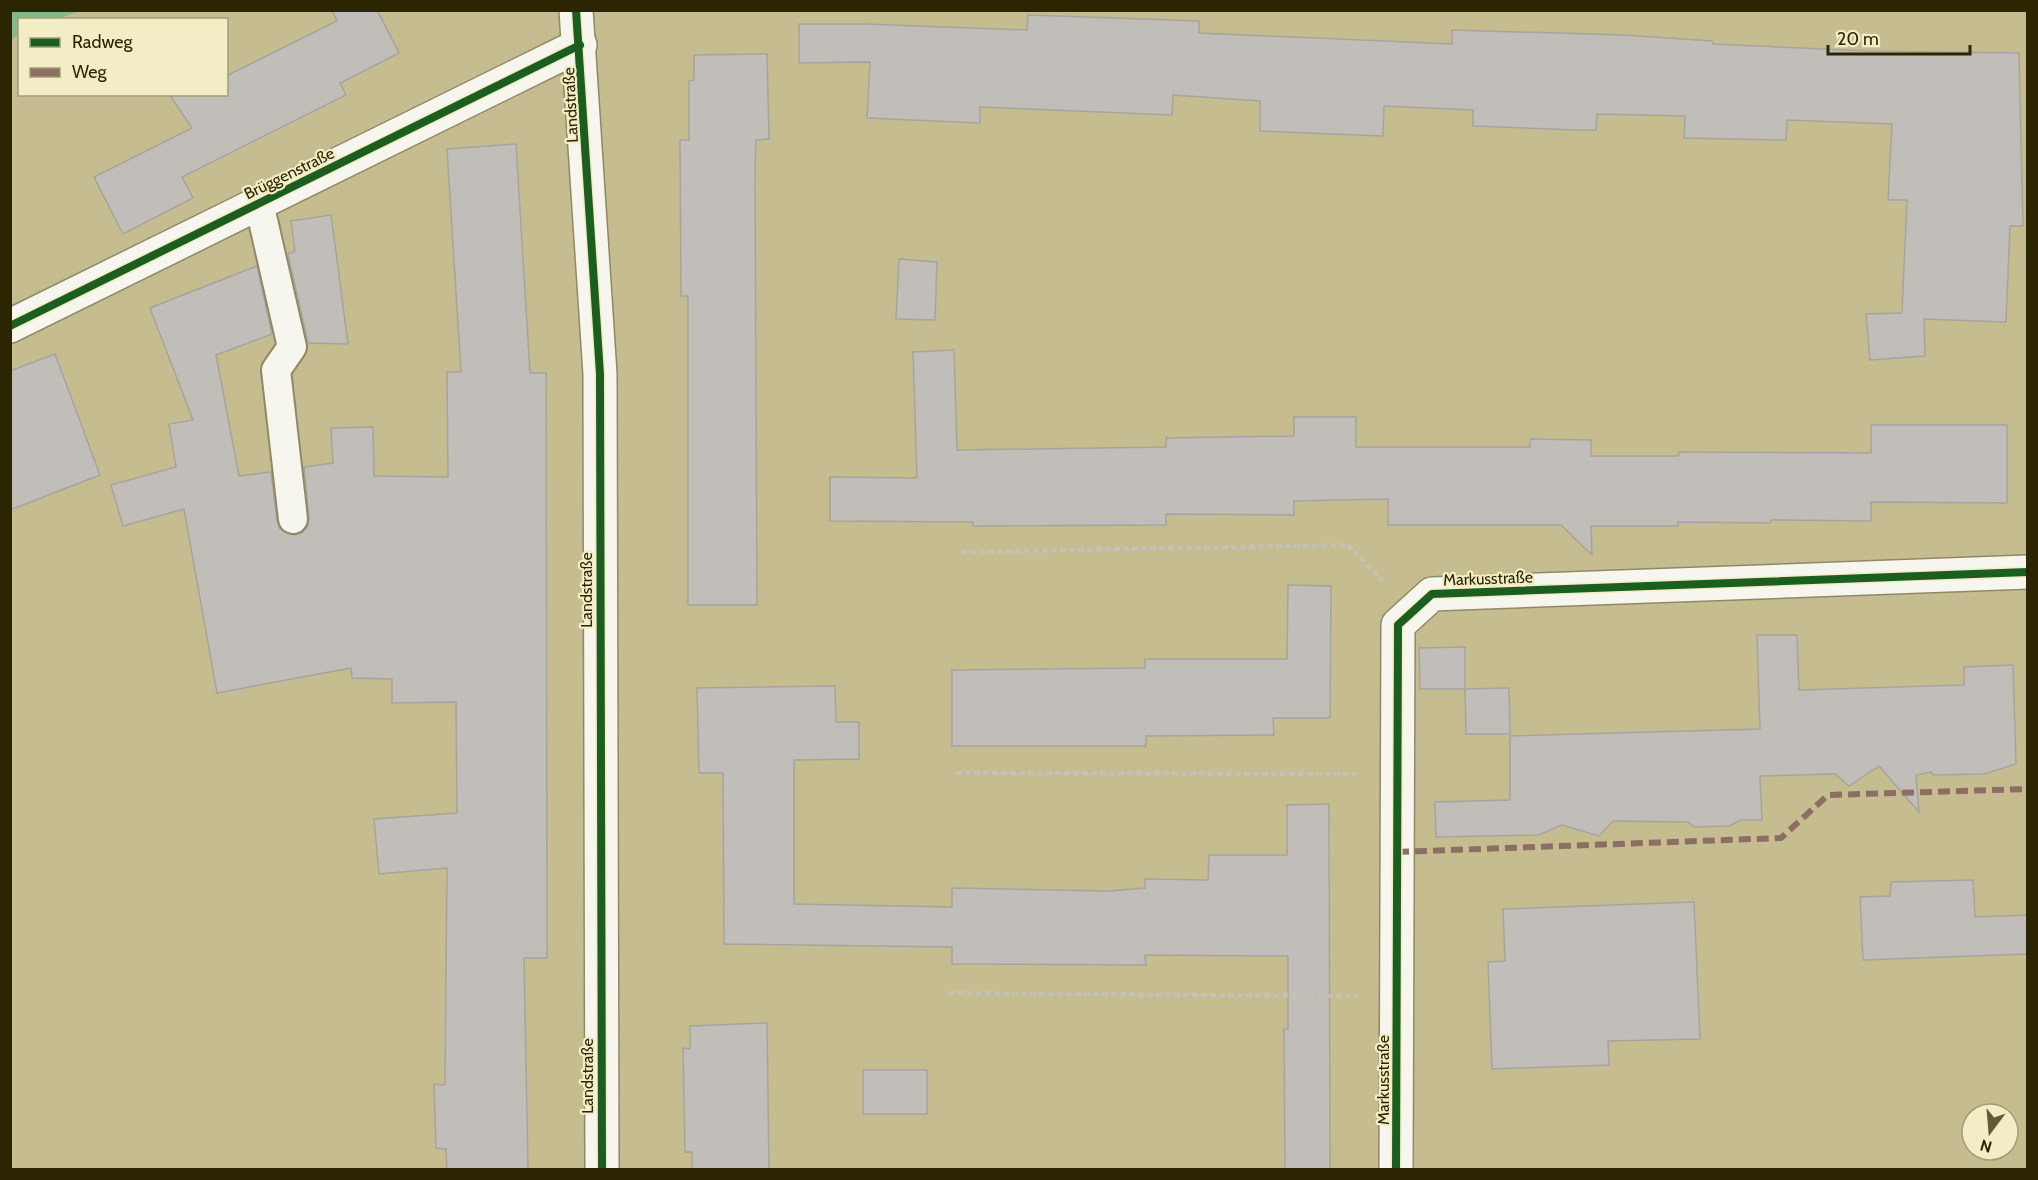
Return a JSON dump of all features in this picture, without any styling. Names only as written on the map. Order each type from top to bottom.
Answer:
[{"type":"street","name":"Landstraße","points":[[576,10],[600,374],[599,891],[602,1170]]},
{"type":"street","name":"Brüggenstraße","points":[[10,326],[580,45]]},
{"type":"street","name":"Markusstraße","points":[[1396,1170],[1398,625],[1412,611],[1432,594],[2028,572]]},
{"type":"lane","points":[[258,203],[292,347],[276,370],[293,519]]},
{"type":"path","points":[[961,552],[1348,545],[1412,611]]},
{"type":"path","points":[[956,773],[1397,774]]},
{"type":"path","points":[[949,993],[1397,996]]},
{"type":"green space","points":[[11,10],[79,10],[61,18],[18,18],[18,36],[11,39]]},
{"type":"building","points":[[332,10],[377,10],[399,53],[340,83],[346,95],[182,177],[193,198],[123,234],[94,177],[192,128],[170,96],[228,96],[228,75],[337,21]]},
{"type":"building","points":[[1028,15],[1199,21],[1199,33],[1452,44],[1452,30],[1624,35],[1712,41],[1713,44],[1866,51],[2019,53],[2023,226],[2010,226],[2006,322],[1924,319],[1925,356],[1870,360],[1866,314],[1902,313],[1907,200],[1888,200],[1892,124],[1787,120],[1786,140],[1684,138],[1685,116],[1597,114],[1596,130],[1576,130],[1473,126],[1473,110],[1384,106],[1383,136],[1260,131],[1260,101],[1173,95],[1172,115],[980,107],[980,123],[867,118],[870,62],[799,63],[799,24],[1027,30]]},
{"type":"building","points":[[767,54],[769,139],[756,140],[755,168],[757,605],[688,605],[688,296],[681,296],[680,140],[689,140],[689,81],[694,80],[694,55]]},
{"type":"building","points":[[516,144],[530,373],[546,373],[547,958],[524,958],[528,1170],[447,1170],[446,1149],[436,1148],[434,1084],[445,1085],[447,868],[379,874],[374,819],[457,813],[456,702],[392,703],[392,679],[352,678],[351,668],[217,693],[184,509],[123,526],[111,485],[176,467],[169,424],[193,420],[150,308],[257,266],[272,334],[216,355],[239,476],[271,472],[280,529],[294,535],[302,533],[308,526],[304,467],[333,463],[331,428],[373,427],[374,476],[448,477],[447,372],[461,372],[447,149]]},
{"type":"building","points":[[331,215],[348,344],[308,343],[288,254],[295,251],[291,221]]},
{"type":"building","points":[[899,259],[937,262],[935,320],[896,319]]},
{"type":"building","points":[[954,350],[957,450],[1166,447],[1166,438],[1294,436],[1294,417],[1356,417],[1356,447],[1530,447],[1530,439],[1591,440],[1591,456],[1678,456],[1679,452],[1871,453],[1871,425],[2007,425],[2007,503],[1871,502],[1871,521],[1771,520],[1770,523],[1678,522],[1678,526],[1591,526],[1592,555],[1561,525],[1388,525],[1388,499],[1294,501],[1294,515],[1166,514],[1166,525],[973,526],[973,522],[830,521],[830,477],[917,478],[913,352]]},
{"type":"building","points":[[55,354],[100,475],[10,510],[10,371]]},
{"type":"building","points":[[1288,585],[1331,586],[1330,718],[1273,718],[1274,735],[1146,736],[1146,746],[952,746],[952,670],[1145,668],[1145,659],[1287,659]]},
{"type":"building","points":[[1757,635],[1797,635],[1799,690],[1964,685],[1964,667],[2013,665],[2016,764],[1984,774],[1933,775],[1931,772],[1916,775],[1919,812],[1879,766],[1849,786],[1835,774],[1760,776],[1762,820],[1741,820],[1729,826],[1694,827],[1688,822],[1613,821],[1599,836],[1562,825],[1538,835],[1436,837],[1435,802],[1510,800],[1510,736],[1760,729]]},
{"type":"building","points":[[1465,647],[1465,689],[1420,689],[1419,648]]},
{"type":"building","points":[[835,686],[836,722],[859,722],[859,759],[794,760],[794,904],[952,907],[952,888],[1109,891],[1145,888],[1145,879],[1208,880],[1209,855],[1287,855],[1287,805],[1329,804],[1330,1170],[1285,1170],[1284,1029],[1288,1029],[1288,956],[1145,955],[1146,965],[952,964],[952,947],[724,944],[723,773],[699,773],[697,688]]},
{"type":"building","points":[[1509,688],[1510,734],[1466,734],[1465,689]]},
{"type":"building","points":[[1973,880],[1975,917],[2028,915],[2028,954],[1863,960],[1860,897],[1890,896],[1891,882]]},
{"type":"building","points":[[1694,902],[1700,1039],[1608,1041],[1609,1065],[1492,1069],[1488,962],[1505,961],[1503,909]]},
{"type":"building","points":[[767,1023],[769,1170],[692,1170],[692,1152],[685,1152],[683,1048],[690,1049],[690,1026]]},
{"type":"building","points":[[863,1070],[927,1070],[927,1114],[863,1114]]},
{"type":"marked path","points":[[1397,852],[1781,838],[1828,795],[2028,789]]},
{"type":"cycle path","points":[[576,10],[600,374],[602,1170]]},
{"type":"cycle path","points":[[10,326],[580,45]]},
{"type":"cycle path","points":[[1396,1170],[1398,625],[1432,594],[2028,572]]}]
